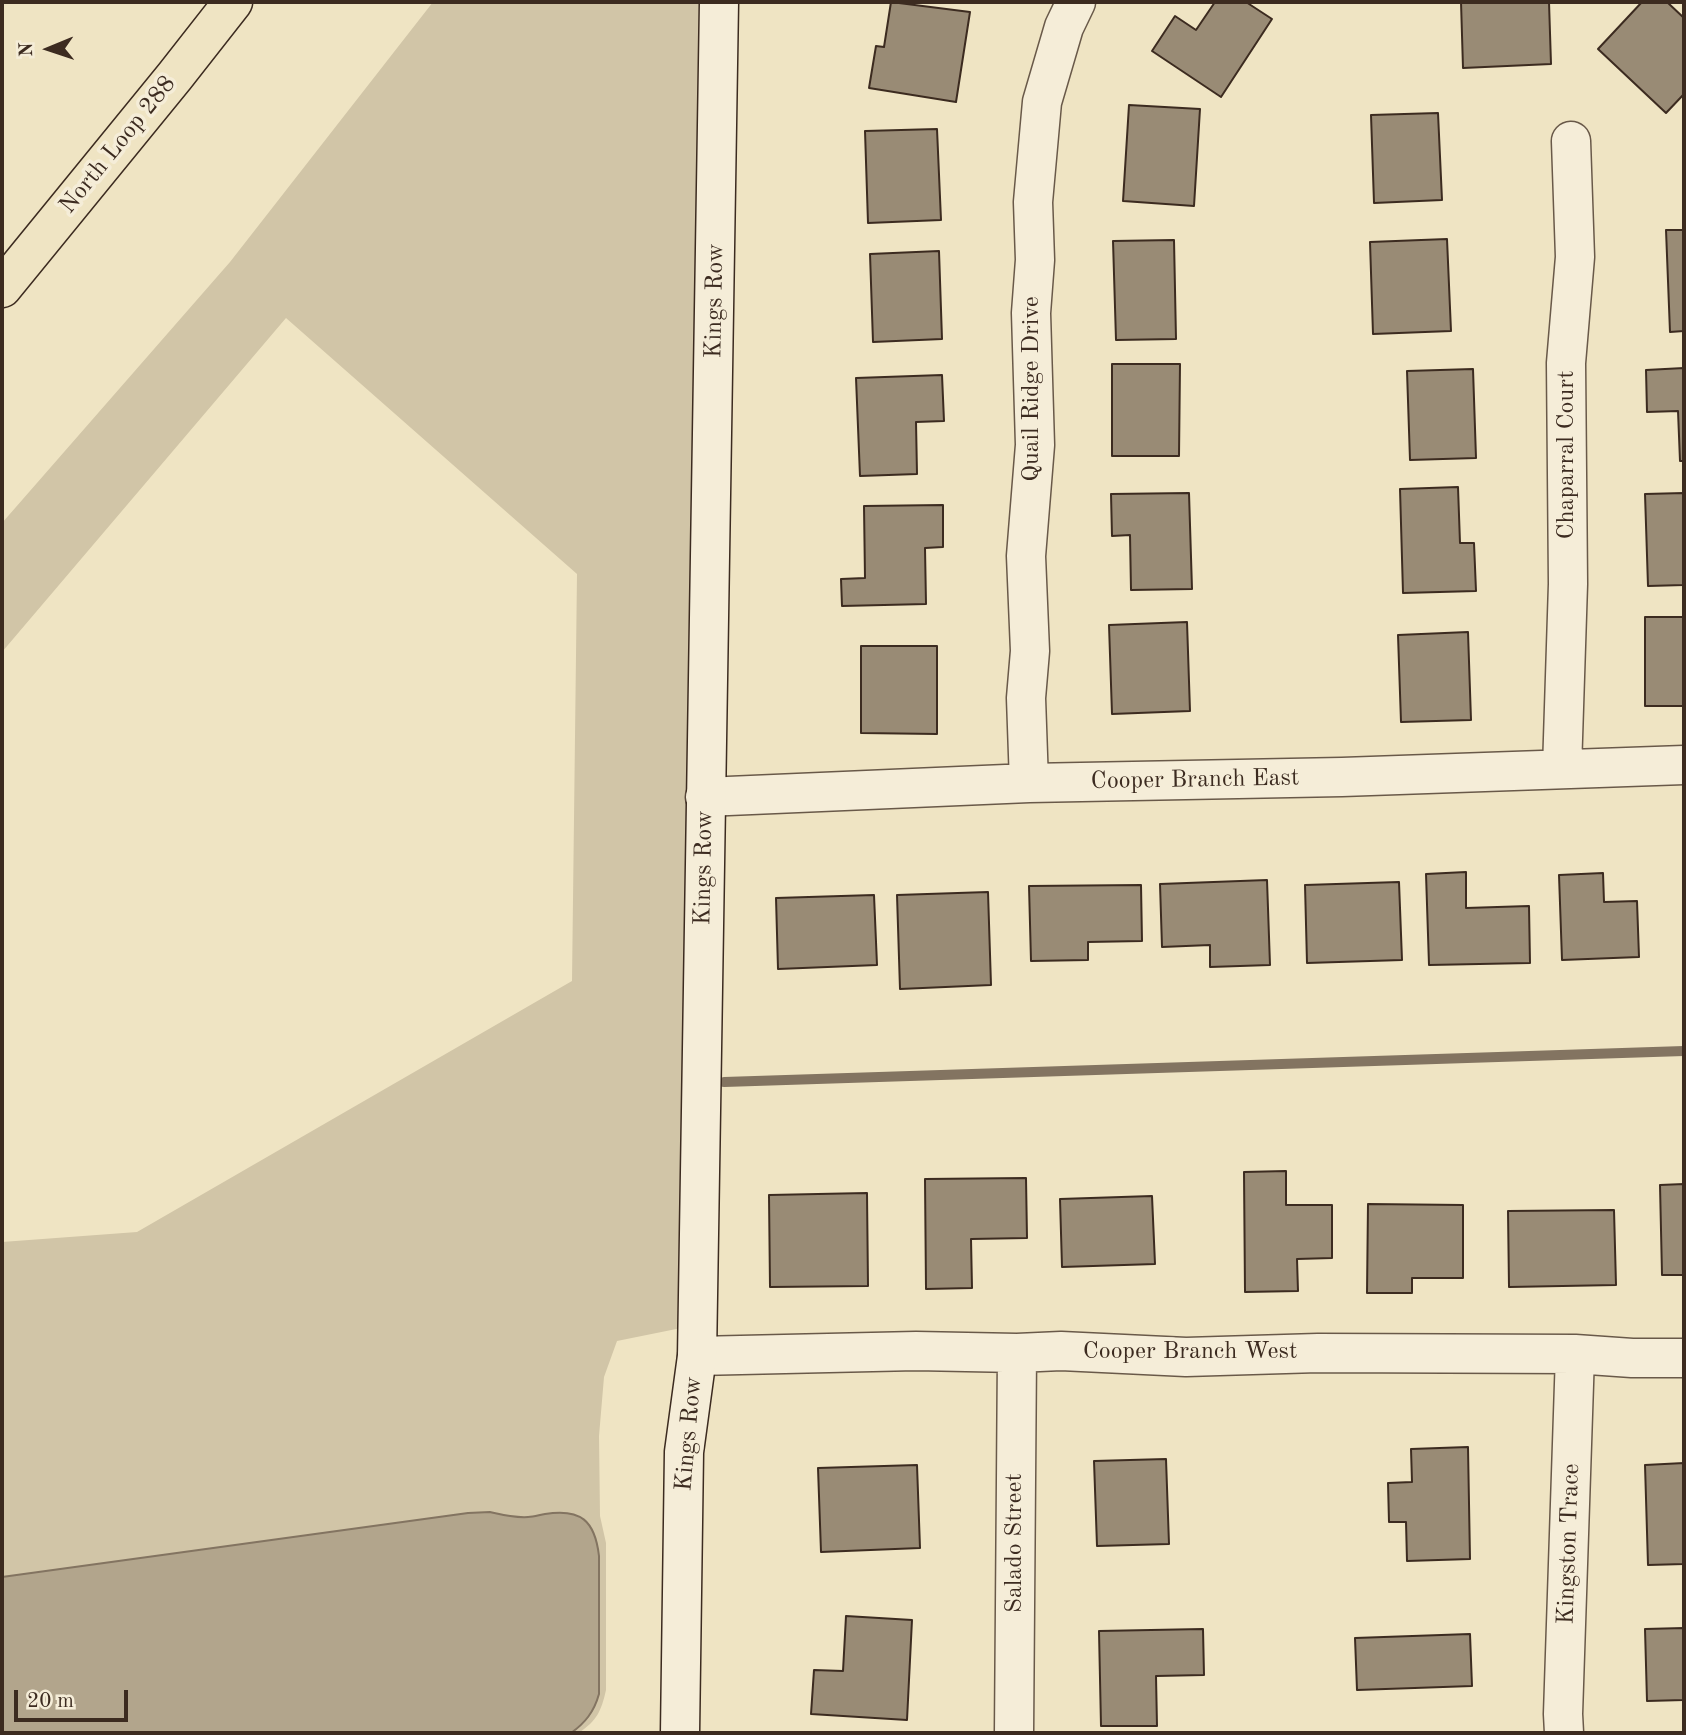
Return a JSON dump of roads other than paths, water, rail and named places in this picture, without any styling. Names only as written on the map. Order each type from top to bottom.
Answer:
[{"type":"highway","name":"North Loop 288","points":[[2,288],[233,2]]},
{"type":"street","name":"Kings Row","points":[[680,1733],[684,1452],[696,1356],[719,2]]},
{"type":"street","name":"Quail Ridge Drive","points":[[1029,783],[1026,698],[1030,651],[1026,556],[1035,445],[1031,313],[1035,260],[1033,202],[1042,102],[1065,27],[1076,2]]},
{"type":"street","name":"Chaparral Court","points":[[1562,769],[1568,584],[1566,363],[1575,257],[1571,141]]},
{"type":"street","name":"Cooper Branch East","points":[[705,797],[1029,783],[1342,777],[1684,765]]},
{"type":"street","name":"Cooper Branch West","points":[[696,1356],[1061,1351],[1186,1357],[1318,1353],[1575,1354],[1684,1358]]},
{"type":"street","name":"Salado Street","points":[[1014,1733],[1017,1353]]},
{"type":"street","name":"Kingston Trace","points":[[1563,1733],[1575,1354]]},
{"type":"waterway","points":[[724,1082],[1684,1051]]}]
